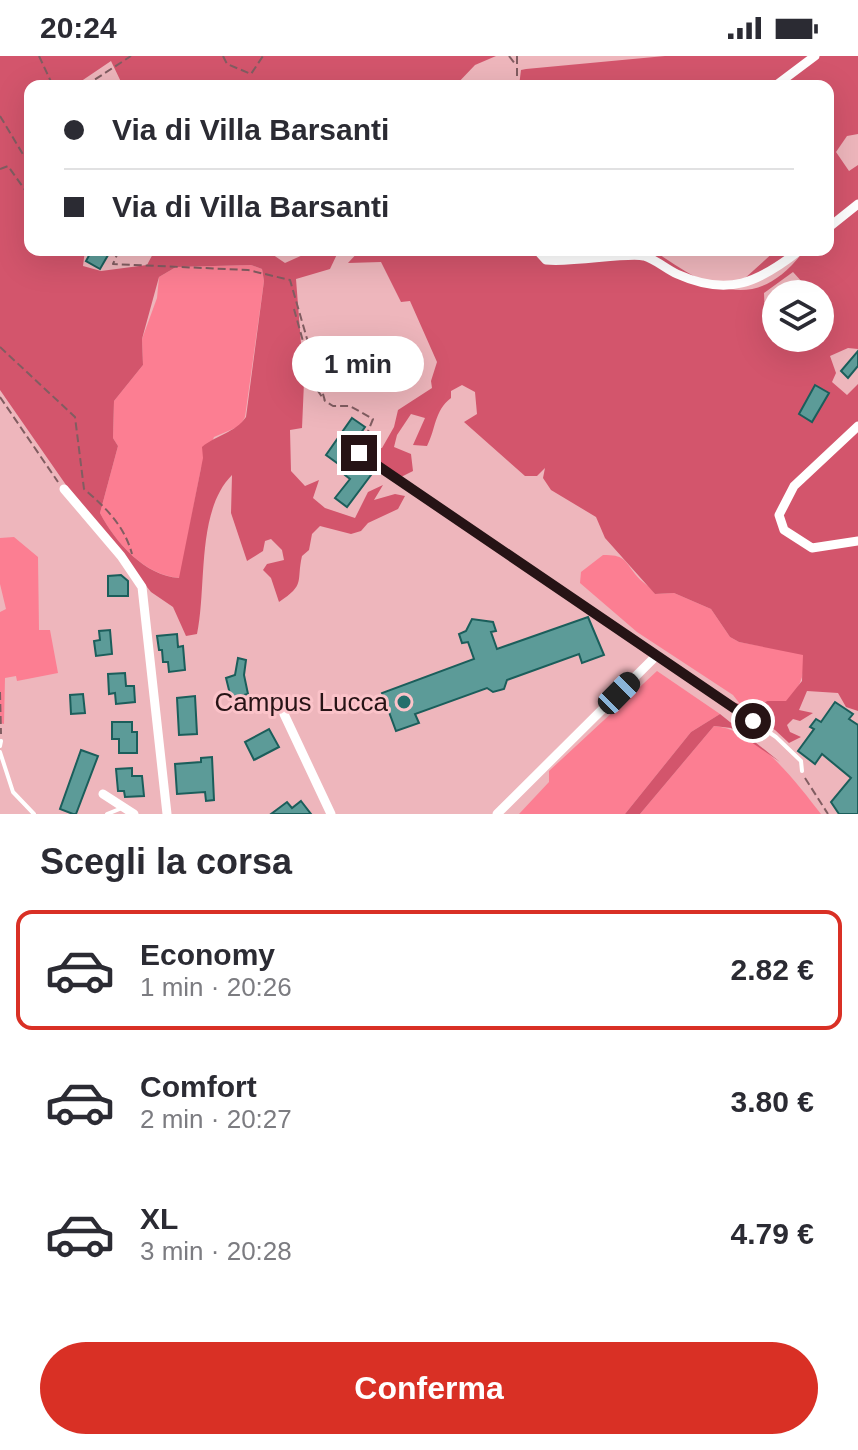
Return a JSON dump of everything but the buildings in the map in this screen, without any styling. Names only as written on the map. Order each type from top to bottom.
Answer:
[{"type":"street","points":[[783,80],[815,56]]},
{"type":"street","points":[[834,223],[858,204]]},
{"type":"street","points":[[542,256],[546,260],[570,263],[643,256],[679,275],[728,288],[757,279],[791,256]]},
{"type":"street","points":[[858,426],[794,486],[779,515],[784,530],[812,548],[858,541]]},
{"type":"street","points":[[64,489],[121,556],[142,587],[167,814]]},
{"type":"street","points":[[497,814],[657,655]]},
{"type":"street","points":[[284,714],[331,814]]},
{"type":"street","points":[[103,794],[134,814]]},
{"type":"lane","points":[[359,453],[776,737],[801,761],[802,771]]},
{"type":"lane","points":[[0,752],[13,792],[34,814]]},
{"type":"lane","points":[[107,814],[124,807]]},
{"type":"path","points":[[39,56],[50,80]]},
{"type":"path","points":[[94,80],[131,56]]},
{"type":"path","points":[[223,56],[227,64],[251,74],[263,56]]},
{"type":"path","points":[[509,56],[517,66]]},
{"type":"path","points":[[517,56],[517,80]]},
{"type":"path","points":[[0,116],[24,156]]},
{"type":"path","points":[[0,169],[8,166],[24,189]]},
{"type":"path","points":[[116,256],[113,264],[248,270],[290,280],[325,401]]},
{"type":"path","points":[[294,309],[316,388],[325,401],[333,406],[350,406],[373,419],[359,453]]},
{"type":"path","points":[[0,347],[75,417],[84,489],[108,510],[126,534],[134,560]]},
{"type":"path","points":[[0,397],[64,489]]},
{"type":"path","points":[[0,692],[1,744]]},
{"type":"path","points":[[802,771],[816,800],[828,814]]},
{"type":"shaded area","points":[[0,56],[496,56],[475,65],[461,80],[120,80],[111,61],[83,80],[24,80],[24,256],[84,256],[83,266],[101,271],[147,265],[152,256],[275,256],[285,263],[301,256],[336,256],[330,269],[296,279],[304,382],[302,428],[290,430],[291,471],[305,486],[319,480],[313,498],[325,508],[355,518],[368,492],[383,485],[374,500],[395,494],[405,496],[398,509],[368,523],[361,531],[351,534],[320,526],[312,534],[309,550],[302,556],[297,586],[279,602],[271,578],[263,570],[267,564],[284,560],[282,550],[271,539],[265,541],[263,551],[247,561],[231,513],[232,475],[213,508],[208,529],[197,634],[186,636],[173,607],[151,592],[73,495],[0,390]],"holes":[[[251,265],[262,269],[264,281],[246,417],[236,427],[202,447],[203,458],[179,578],[166,576],[132,556],[100,513],[118,446],[113,438],[114,401],[143,365],[142,339],[159,277],[176,267]]]},
{"type":"shaded area","points":[[665,56],[858,56],[858,134],[847,136],[836,152],[849,171],[858,165],[858,349],[848,348],[830,356],[836,373],[832,382],[847,395],[858,384],[858,711],[846,707],[838,693],[807,691],[799,710],[813,713],[800,721],[793,719],[787,725],[790,732],[801,737],[789,743],[775,730],[735,708],[732,702],[755,708],[767,701],[786,701],[802,681],[803,655],[739,642],[730,637],[711,609],[674,593],[655,594],[605,538],[596,517],[551,490],[543,478],[545,468],[537,476],[525,476],[464,422],[477,414],[475,392],[462,385],[451,391],[451,398],[438,414],[427,446],[413,445],[425,418],[411,414],[397,435],[394,447],[411,454],[413,471],[401,477],[376,461],[375,449],[382,448],[394,427],[398,410],[432,388],[437,362],[410,301],[401,302],[381,262],[348,263],[354,256],[662,256],[712,284],[749,290],[762,286],[762,352],[834,352],[834,280],[800,280],[793,272],[782,280],[773,280],[799,256],[834,256],[834,80],[520,80],[521,70]]},
{"type":"shaded area","points":[[769,256],[796,256],[755,279],[744,279]]},
{"type":"shaded area","points":[[251,265],[262,269],[264,281],[245,417],[240,426],[214,437],[201,468],[180,578],[167,576],[132,556],[100,513],[118,446],[113,438],[114,401],[143,365],[142,339],[157,298],[159,277],[176,267]]},
{"type":"shaded area","points":[[14,537],[38,557],[39,630],[50,630],[58,673],[17,681],[16,676],[5,678],[4,724],[0,723],[0,612],[6,609],[0,584],[0,538]]},
{"type":"shaded area","points":[[603,555],[623,559],[655,594],[674,593],[711,609],[730,637],[739,642],[804,654],[799,686],[786,702],[767,701],[755,708],[740,704],[733,695],[637,632],[580,583],[581,572]]},
{"type":"shaded area","points":[[657,671],[720,714],[691,732],[625,814],[519,814],[549,782],[549,771]]},
{"type":"shaded area","points":[[720,714],[780,762],[731,728],[714,726],[640,814],[625,814],[691,732]]},
{"type":"shaded area","points":[[714,726],[746,737],[760,747],[787,773],[821,814],[640,814]]},
{"type":"place","name":"Campus Lucca","points":[[404,702]]},
{"type":"route","points":[[359,453],[753,721]]}]
